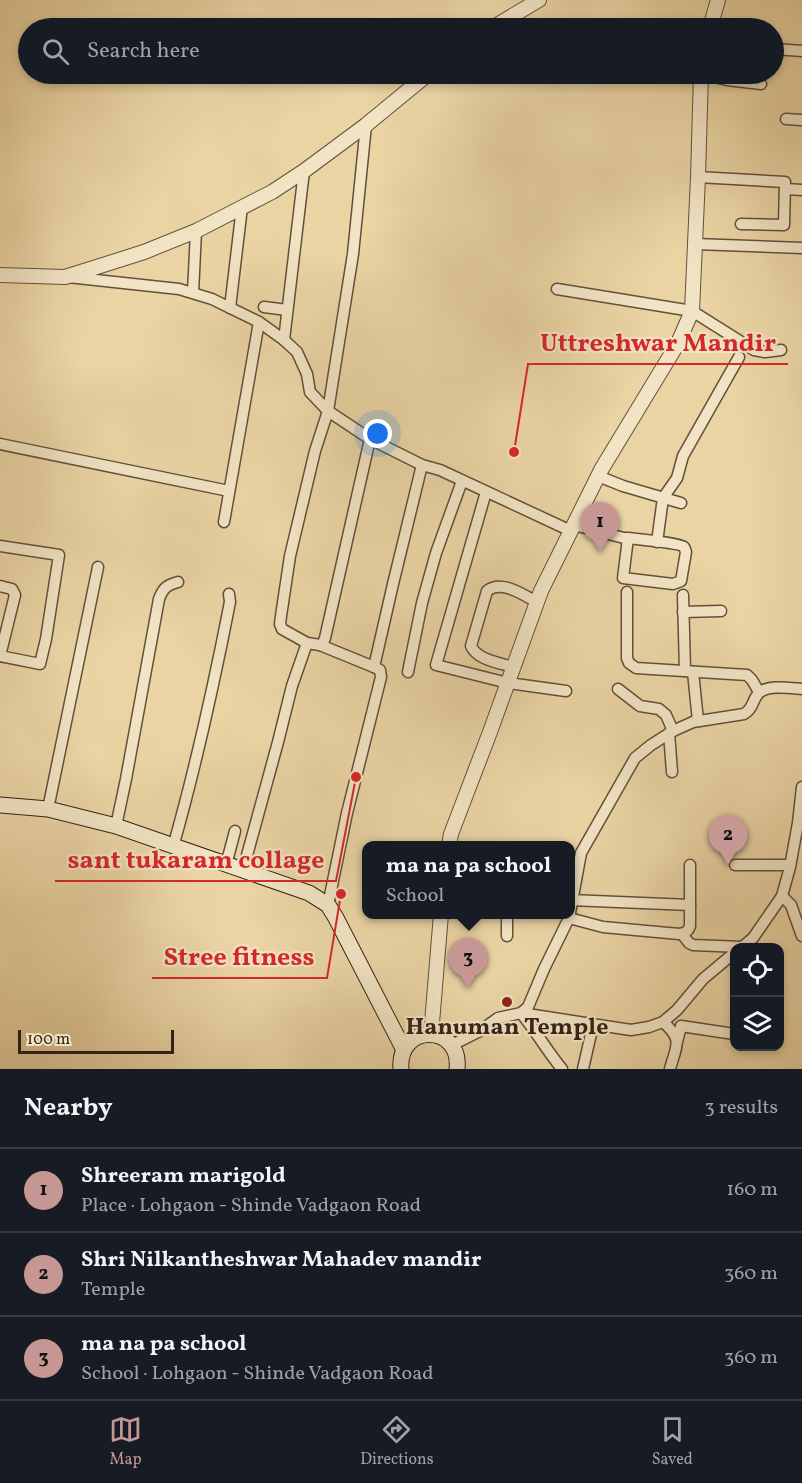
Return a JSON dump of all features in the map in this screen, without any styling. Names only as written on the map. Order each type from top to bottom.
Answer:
[{"type":"main road","points":[[0,805],[48,809],[116,826],[309,893],[328,905],[404,1050]]},
{"type":"main road","points":[[401,1069],[400,1060],[408,1043],[426,1034],[445,1039],[452,1045],[458,1062],[457,1069]]},
{"type":"street","points":[[509,18],[539,0]]},
{"type":"street","points":[[713,18],[718,0]]},
{"type":"street","points":[[784,50],[802,51]]},
{"type":"street","points":[[65,277],[144,252],[196,231],[272,192],[366,125],[416,84]]},
{"type":"street","points":[[450,841],[541,591],[598,476],[678,343],[692,311],[700,84]]},
{"type":"street","points":[[786,119],[802,120]]},
{"type":"street","points":[[328,905],[347,813],[381,677],[380,670],[320,645],[307,643],[282,629],[280,624],[292,546],[315,451],[328,411],[353,254],[366,125]]},
{"type":"street","points":[[284,340],[304,171]]},
{"type":"street","points":[[698,177],[785,182],[784,225],[741,224]]},
{"type":"street","points":[[785,189],[802,190]]},
{"type":"street","points":[[230,308],[242,207]]},
{"type":"street","points":[[193,293],[196,231]]},
{"type":"street","points":[[695,244],[802,249]]},
{"type":"street","points":[[0,275],[65,277],[179,289],[212,299],[259,322],[284,340],[297,352],[307,374],[310,392],[328,411],[370,439],[422,465],[440,470],[572,528],[681,545],[685,549],[681,581],[673,584],[623,578],[628,538]]},
{"type":"street","points":[[557,289],[692,311],[754,350],[765,352],[781,350]]},
{"type":"street","points":[[264,307],[287,310]]},
{"type":"street","points":[[224,522],[259,322]]},
{"type":"street","points":[[657,542],[663,498],[677,478],[683,456],[739,357]]},
{"type":"street","points":[[320,645],[326,638],[370,439]]},
{"type":"street","points":[[0,444],[229,491]]},
{"type":"street","points":[[374,667],[422,465]]},
{"type":"street","points":[[598,476],[681,503]]},
{"type":"street","points":[[408,672],[436,553],[462,481]]},
{"type":"street","points":[[486,492],[436,665],[508,683],[566,692]]},
{"type":"street","points":[[0,546],[59,555],[40,664],[0,656],[15,595],[12,589],[0,586]]},
{"type":"street","points":[[48,809],[98,567]]},
{"type":"street","points":[[116,826],[159,599],[163,589],[169,584],[178,582]]},
{"type":"street","points":[[513,667],[473,652],[471,646],[487,591],[492,587],[503,586],[537,602]]},
{"type":"street","points":[[627,592],[627,658],[629,663],[636,668],[747,675],[759,692]]},
{"type":"street","points":[[173,847],[213,685],[230,602],[229,594]]},
{"type":"street","points":[[683,595],[689,671],[698,721]]},
{"type":"street","points":[[683,612],[721,611]]},
{"type":"street","points":[[243,870],[279,742],[292,686],[307,643]]},
{"type":"street","points":[[575,884],[581,853],[635,758],[671,732],[693,722],[744,714],[750,711],[759,692],[774,688],[802,689]]},
{"type":"street","points":[[618,689],[640,706],[659,709],[666,715],[671,732],[672,772]]},
{"type":"street","points":[[746,943],[753,938],[782,896],[798,824],[802,787]]},
{"type":"street","points":[[226,865],[235,831]]},
{"type":"street","points":[[573,919],[603,927],[682,934],[688,931],[690,926],[690,865]]},
{"type":"street","points":[[735,865],[790,865]]},
{"type":"street","points":[[782,896],[791,905],[802,936]]},
{"type":"street","points":[[575,900],[690,905]]},
{"type":"street","points":[[431,1035],[441,919]]},
{"type":"street","points":[[507,919],[507,936]]},
{"type":"street","points":[[521,1013],[528,1007],[569,919]]},
{"type":"street","points":[[682,934],[693,945],[730,947]]},
{"type":"street","points":[[452,1045],[480,1031],[498,1018],[521,1013],[631,1030],[649,1028],[663,1023],[703,979],[730,957]]},
{"type":"street","points":[[521,1013],[562,1069]]},
{"type":"street","points":[[663,1023],[675,1035],[677,1042]]},
{"type":"street","points":[[584,1069],[593,1025]]},
{"type":"street","points":[[670,1069],[681,1026],[730,1033]]},
{"type":"place","name":"Uttreshwar Mandir","points":[[514,452]]},
{"type":"place","name":"Shreeram marigold","points":[[600,552]]},
{"type":"place","name":"sant tukaram collage","points":[[356,777]]},
{"type":"place","name":"Shri Nilkantheshwar Mahadev mandir","points":[[728,865]]},
{"type":"place","name":"Stree fitness","points":[[341,894]]},
{"type":"place","name":"ma na pa school","points":[[468,988]]},
{"type":"place","name":"Hanuman Temple","points":[[507,1002]]}]
